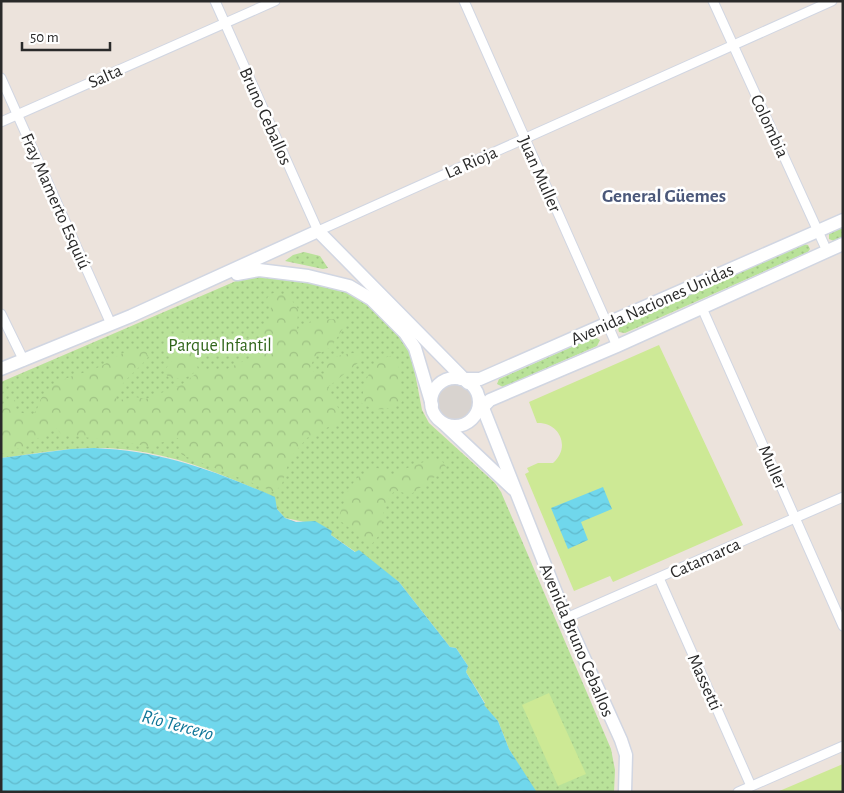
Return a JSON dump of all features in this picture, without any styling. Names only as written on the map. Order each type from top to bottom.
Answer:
[{"type":"main road","name":"Avenida Naciones Unidas","points":[[464,380],[480,379],[843,220]]},
{"type":"main road","name":"La Rioja","points":[[24,361],[216,279],[318,231]]},
{"type":"main road","points":[[216,279],[259,270],[332,281],[358,290],[384,310],[411,340],[420,361],[434,412],[442,422],[453,426],[464,424],[479,406],[477,392],[318,231]]},
{"type":"main road","name":"Avenida Naciones Unidas","points":[[479,406],[843,244]]},
{"type":"main road","points":[[1,368],[24,361]]},
{"type":"main road","points":[[1,374],[24,361]]},
{"type":"main road","points":[[432,406],[434,393],[441,384],[464,380]]},
{"type":"main road","name":"Avenida Bruno Ceballos","points":[[479,406],[566,618],[626,755],[625,792]]},
{"type":"main road","name":"Avenida Bruno Ceballos","points":[[442,422],[514,490]]},
{"type":"street","name":"Bruno Ceballos","points":[[215,1],[318,231]]},
{"type":"street","name":"Salta","points":[[1,122],[275,1]]},
{"type":"street","name":"Juan Muller","points":[[464,1],[617,346]]},
{"type":"street","name":"Colombia","points":[[714,1],[732,45],[827,251]]},
{"type":"street","name":"La Rioja","points":[[318,231],[832,1]]},
{"type":"street","name":"Fray Mamerto Esquiú","points":[[1,78],[111,324]]},
{"type":"street","name":"Muller","points":[[702,308],[843,626]]},
{"type":"street","points":[[1,314],[24,361]]},
{"type":"street","name":"Catamarca","points":[[566,618],[843,498]]},
{"type":"street","name":"Massetti","points":[[659,578],[751,786]]},
{"type":"street","points":[[738,792],[843,746]]},
{"type":"green space","points":[[843,226],[843,237],[834,241],[829,239],[829,232]]},
{"type":"green space","points":[[803,244],[808,245],[810,249],[808,252],[625,333],[619,332],[618,328],[621,325]]},
{"type":"green space","points":[[304,252],[320,256],[328,268],[323,269],[285,261],[293,255]]},
{"type":"green space","name":"Parque Infantil","points":[[250,275],[286,278],[354,292],[397,329],[411,352],[422,410],[429,423],[495,483],[501,492],[611,749],[615,770],[614,792],[535,792],[509,749],[498,721],[483,705],[485,703],[466,672],[468,666],[456,648],[450,647],[399,582],[331,535],[305,522],[285,518],[277,509],[274,497],[186,462],[130,450],[82,448],[1,458],[1,382]]},
{"type":"green space","points":[[273,293],[289,296],[298,309],[297,332],[312,320],[342,319],[346,324],[331,347],[315,356],[310,368],[315,373],[326,374],[326,362],[335,357],[349,353],[364,354],[364,358],[327,388],[341,413],[338,422],[307,438],[290,458],[282,484],[275,492],[182,455],[179,449],[181,444],[178,438],[149,446],[76,436],[63,436],[56,428],[23,447],[1,454],[1,407],[11,399],[15,400],[16,409],[22,413],[33,414],[43,396],[59,382],[97,368],[128,351],[146,350],[148,357],[118,391],[115,398],[120,400],[135,397],[146,399],[181,385],[201,370],[225,370],[258,354],[260,330],[269,321],[271,307],[267,298]]},
{"type":"green space","points":[[178,332],[187,333],[198,369],[185,378],[178,379],[169,378],[164,371],[177,354],[177,348],[170,351],[162,345]]},
{"type":"green space","points":[[594,337],[600,340],[597,346],[503,387],[497,384],[499,379]]},
{"type":"green space","points":[[659,345],[743,525],[613,582],[610,576],[574,591],[525,474],[529,472],[527,468],[538,463],[553,463],[558,457],[562,443],[557,431],[552,427],[537,423],[529,402]]},
{"type":"green space","points":[[395,355],[399,368],[402,402],[386,409],[372,408],[361,403],[364,387],[374,366],[386,357]]},
{"type":"green space","points":[[432,457],[442,461],[447,468],[410,495],[395,490],[389,498],[382,517],[381,533],[371,545],[338,519],[349,488],[359,476],[377,468],[392,475]]},
{"type":"green space","points":[[549,693],[586,774],[558,786],[522,705]]},
{"type":"green space","points":[[843,764],[843,792],[777,792]]},
{"type":"shaded area","points":[[455,384],[468,389],[473,402],[468,415],[455,420],[442,415],[437,402],[442,389]]},
{"type":"water","name":"Río Tercero","points":[[94,448],[143,453],[208,470],[230,478],[275,497],[277,509],[285,518],[296,522],[315,521],[332,531],[331,535],[355,552],[359,550],[399,582],[450,647],[456,648],[468,666],[466,672],[484,705],[498,721],[509,749],[536,791],[1,792],[1,458]]},
{"type":"water","points":[[603,487],[612,509],[581,522],[588,540],[568,549],[551,508]]},
{"type":"district","name":"General Güemes","points":[[664,195]]}]
